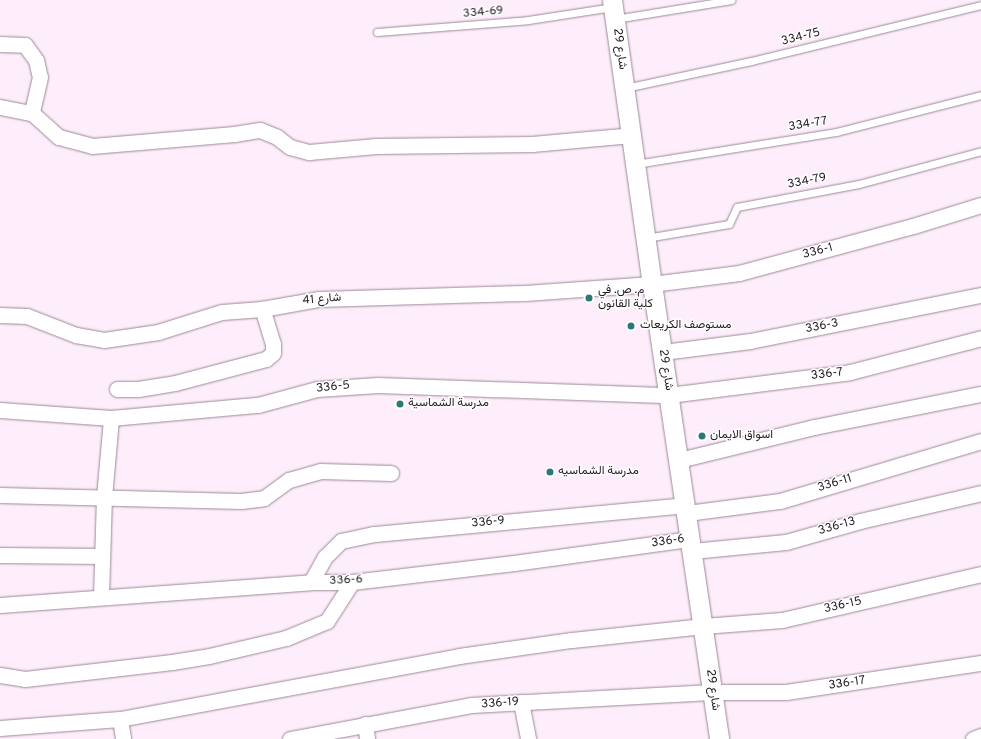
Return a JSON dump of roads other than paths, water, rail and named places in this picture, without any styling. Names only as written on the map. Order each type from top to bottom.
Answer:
[{"type":"street","name":"شارع 29","points":[[614,9],[652,284],[719,739]]},
{"type":"street","points":[[0,44],[25,45],[36,60],[40,77],[32,113]]},
{"type":"street","points":[[0,107],[32,113],[59,137],[92,146],[234,134],[260,130],[277,136],[290,147],[309,152],[376,146],[532,144],[632,135]]},
{"type":"street","name":"336-1","points":[[652,284],[739,273],[913,226],[981,205]]},
{"type":"street","name":"شارع 41","points":[[0,315],[27,316],[76,335],[104,340],[158,332],[222,312],[262,309],[319,299],[525,293],[652,284]]},
{"type":"street","name":"336-3","points":[[663,352],[750,341],[981,295]]},
{"type":"street","points":[[117,389],[138,390],[175,383],[266,359],[273,353],[273,344],[262,309]]},
{"type":"street","name":"336-7","points":[[669,395],[850,372],[981,338]]},
{"type":"street","name":"336-5","points":[[0,410],[111,418],[258,405],[318,389],[378,385],[669,395]]},
{"type":"street","points":[[679,460],[814,427],[981,394]]},
{"type":"street","points":[[101,597],[104,497],[111,418]]},
{"type":"street","name":"336-11","points":[[686,509],[780,501],[981,442]]},
{"type":"street","points":[[0,495],[241,502],[264,498],[289,480],[320,471],[391,474]]},
{"type":"street","name":"336-13","points":[[691,545],[786,542],[860,521],[981,493]]},
{"type":"street","name":"336-9","points":[[311,582],[325,557],[341,541],[374,534],[686,509]]},
{"type":"street","name":"336-6","points":[[0,605],[311,582],[352,582],[514,563],[691,545]]},
{"type":"street","points":[[0,555],[102,556]]},
{"type":"street","name":"336-15","points":[[0,728],[120,719],[459,656],[572,640],[703,626],[782,620],[981,574]]},
{"type":"street","points":[[0,675],[25,679],[172,662],[209,656],[286,638],[327,621],[352,582]]},
{"type":"street","name":"336-17","points":[[712,692],[786,692],[981,663]]},
{"type":"street","name":"336-19","points":[[290,739],[366,732],[471,706],[712,692]]},
{"type":"street","points":[[521,702],[528,739]]},
{"type":"street","points":[[120,719],[123,739]]},
{"type":"street","points":[[972,739],[981,736]]},
{"type":"lane","name":"334-69","points":[[377,32],[528,20],[614,9],[731,0]]},
{"type":"lane","name":"334-75","points":[[625,88],[751,61],[981,5]]},
{"type":"lane","name":"334-77","points":[[636,164],[836,132],[981,95]]},
{"type":"lane","name":"334-79","points":[[646,238],[729,224],[737,207],[859,184],[981,151]]},
{"type":"place","name":"م. ص. في كلية القانون","points":[[589,298]]},
{"type":"place","name":"مستوصف الكريعات","points":[[631,326]]},
{"type":"place","name":"مدرسة الشماسية","points":[[400,404]]},
{"type":"place","name":"اسواق الايمان","points":[[702,436]]},
{"type":"place","name":"مدرسة الشماسيه","points":[[550,472]]}]
